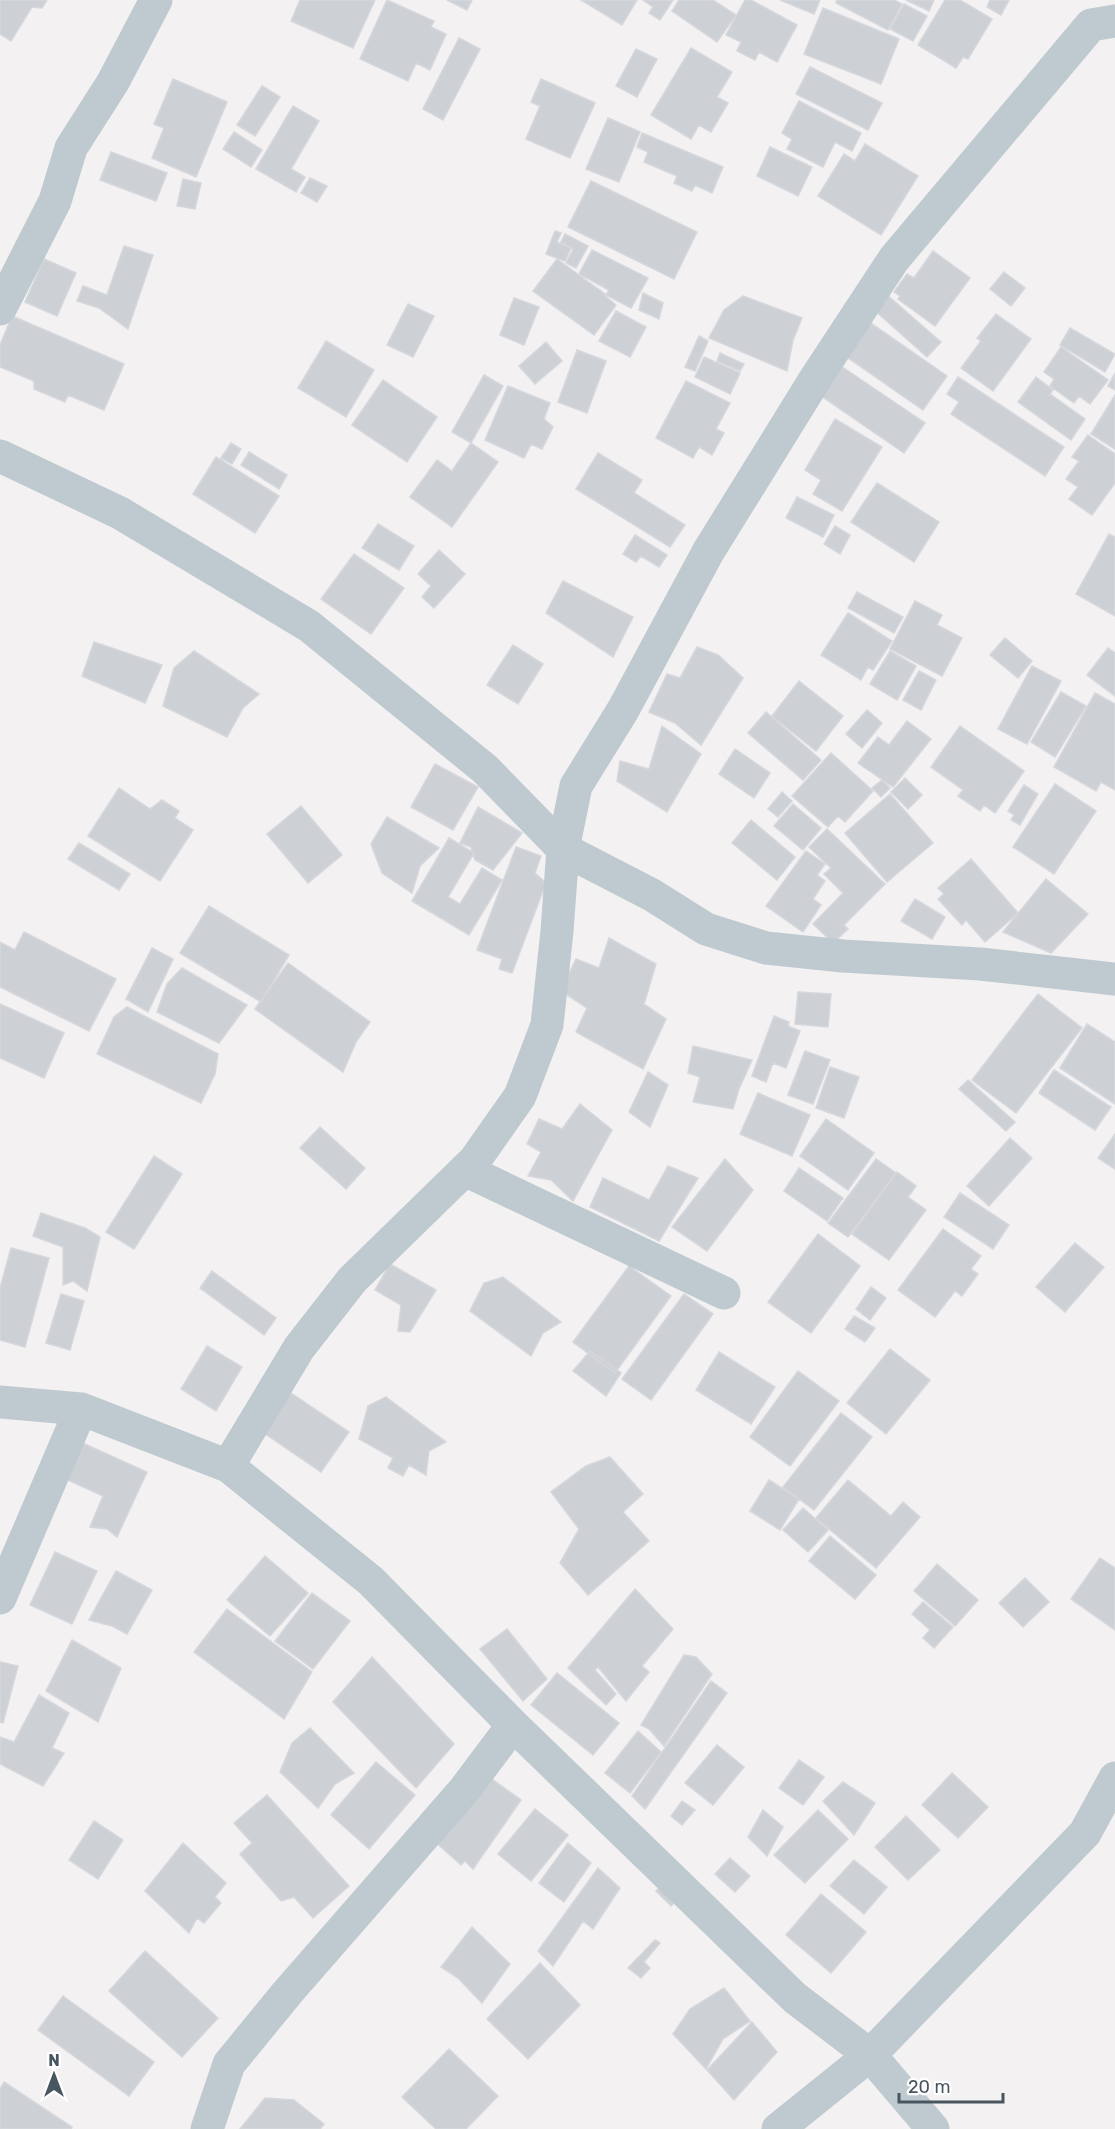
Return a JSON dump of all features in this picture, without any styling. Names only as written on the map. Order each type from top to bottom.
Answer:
[{"type":"street","points":[[0,309],[55,201],[71,148],[113,82],[156,0]]},
{"type":"street","points":[[228,1466],[299,1348],[352,1280],[475,1160],[520,1096],[547,1025],[563,849],[576,786],[623,710],[708,552],[817,376],[894,260],[1091,25],[1115,21]]},
{"type":"street","points":[[0,456],[120,513],[309,626],[485,769],[563,849],[652,896],[706,929],[766,948],[843,956],[980,964],[1115,979]]},
{"type":"street","points":[[465,1170],[724,1293]]},
{"type":"street","points":[[0,1402],[81,1409],[228,1466],[371,1581],[513,1725],[795,1998],[870,2055],[933,2129]]},
{"type":"street","points":[[0,1598],[81,1409]]},
{"type":"street","points":[[207,2129],[229,2064],[287,1993],[465,1789],[513,1725]]},
{"type":"street","points":[[778,2129],[870,2055],[1084,1833],[1115,1778]]},
{"type":"building","points":[[0,0],[47,0],[42,8],[32,7],[11,41],[0,34]]},
{"type":"building","points":[[300,0],[375,0],[353,48],[291,21]]},
{"type":"building","points":[[387,0],[434,21],[431,27],[446,34],[430,70],[416,63],[408,81],[360,59]]},
{"type":"building","points":[[447,0],[472,0],[467,10]]},
{"type":"building","points":[[581,0],[637,0],[622,25]]},
{"type":"building","points":[[643,0],[673,0],[660,20],[649,13],[653,7]]},
{"type":"building","points":[[679,0],[713,0],[736,15],[717,42],[672,11]]},
{"type":"building","points":[[745,0],[751,0],[797,25],[777,62],[759,52],[755,60],[737,51],[741,42],[726,35]]},
{"type":"building","points":[[780,0],[820,0],[814,14]]},
{"type":"building","points":[[837,0],[894,0],[902,4],[888,30],[836,3]]},
{"type":"building","points":[[906,0],[934,0],[929,11]]},
{"type":"building","points":[[945,0],[960,0],[992,19],[968,59],[963,57],[956,68],[918,45]]},
{"type":"building","points":[[990,0],[1009,0],[1001,15],[987,7]]},
{"type":"building","points":[[904,4],[927,16],[913,41],[890,29]]},
{"type":"building","points":[[823,8],[899,39],[881,84],[804,54]]},
{"type":"building","points":[[459,38],[480,49],[443,120],[423,109]]},
{"type":"building","points":[[691,48],[732,72],[717,97],[728,103],[711,132],[699,125],[691,139],[651,115]]},
{"type":"building","points":[[636,49],[657,59],[637,97],[616,86]]},
{"type":"building","points":[[810,67],[882,103],[868,130],[796,94]]},
{"type":"building","points":[[173,79],[227,102],[196,177],[152,158],[164,128],[154,124]]},
{"type":"building","points":[[541,79],[595,103],[570,158],[526,139],[540,106],[531,102]]},
{"type":"building","points":[[262,86],[280,97],[255,136],[237,125]]},
{"type":"building","points":[[799,101],[861,133],[852,151],[835,142],[823,167],[787,149],[792,139],[782,133]]},
{"type":"building","points":[[293,106],[319,121],[291,169],[305,177],[296,192],[256,169]]},
{"type":"building","points":[[608,118],[640,132],[619,182],[586,169]]},
{"type":"building","points":[[234,132],[262,150],[251,167],[223,149]]},
{"type":"building","points":[[642,133],[723,167],[712,193],[695,185],[692,191],[674,183],[677,176],[644,162],[648,152],[637,147]]},
{"type":"building","points":[[865,144],[918,176],[881,235],[818,196],[844,154],[855,161]]},
{"type":"building","points":[[770,147],[812,167],[798,196],[757,176]]},
{"type":"building","points":[[111,152],[167,173],[156,201],[100,180]]},
{"type":"building","points":[[310,178],[327,186],[317,202],[301,193]]},
{"type":"building","points":[[183,179],[201,183],[195,209],[177,206]]},
{"type":"building","points":[[591,181],[697,232],[674,279],[568,227]]},
{"type":"building","points":[[555,231],[561,233],[557,242],[571,248],[565,261],[546,254]]},
{"type":"building","points":[[565,234],[588,246],[576,268],[566,263],[573,249],[561,242]]},
{"type":"building","points":[[124,246],[153,255],[128,329],[99,308],[77,301],[83,286],[107,295]]},
{"type":"building","points":[[592,250],[648,278],[631,308],[606,295],[609,290],[579,274]]},
{"type":"building","points":[[933,251],[970,278],[935,326],[898,299],[900,296],[894,292],[907,274],[914,278]]},
{"type":"building","points":[[44,259],[76,273],[57,316],[25,302]]},
{"type":"building","points":[[557,259],[605,294],[616,305],[594,335],[533,291]]},
{"type":"building","points":[[1004,272],[1025,288],[1011,306],[990,289]]},
{"type":"building","points":[[643,293],[663,303],[659,319],[639,310]]},
{"type":"building","points":[[886,294],[941,342],[927,357],[873,309]]},
{"type":"building","points":[[743,296],[802,318],[793,340],[787,371],[709,338],[724,310]]},
{"type":"building","points":[[514,298],[539,307],[524,345],[500,335]]},
{"type":"building","points":[[408,304],[434,316],[413,357],[387,345]]},
{"type":"building","points":[[616,311],[646,327],[630,357],[599,341]]},
{"type":"building","points":[[996,314],[1031,339],[993,391],[961,368],[981,341],[977,338]]},
{"type":"building","points":[[12,316],[124,364],[104,410],[68,395],[65,402],[34,389],[34,381],[0,367],[0,345]]},
{"type":"building","points":[[865,319],[947,376],[923,410],[841,353]]},
{"type":"building","points":[[1070,328],[1115,354],[1105,372],[1060,345]]},
{"type":"building","points":[[699,336],[708,341],[695,371],[685,367]]},
{"type":"building","points":[[326,341],[374,370],[346,417],[298,388]]},
{"type":"building","points":[[546,342],[562,361],[535,384],[519,366]]},
{"type":"building","points":[[1061,347],[1108,380],[1090,404],[1079,396],[1074,403],[1050,386],[1054,379],[1044,372]]},
{"type":"building","points":[[577,350],[606,361],[587,413],[558,402]]},
{"type":"building","points":[[720,353],[744,364],[740,371],[717,361]]},
{"type":"building","points":[[704,357],[740,373],[730,394],[695,377]]},
{"type":"building","points":[[835,362],[925,423],[904,453],[814,391]]},
{"type":"building","points":[[1115,373],[1115,390],[1108,386]]},
{"type":"building","points":[[484,375],[503,386],[471,443],[452,432]]},
{"type":"building","points":[[958,377],[1064,447],[1045,476],[951,414],[959,402],[947,394]]},
{"type":"building","points":[[1036,377],[1053,390],[1050,394],[1085,419],[1071,440],[1018,402]]},
{"type":"building","points":[[383,380],[437,417],[407,462],[352,425]]},
{"type":"building","points":[[686,381],[730,403],[716,429],[724,433],[712,455],[699,447],[693,458],[656,438]]},
{"type":"building","points":[[508,386],[550,403],[544,419],[553,427],[542,449],[531,444],[524,458],[485,440]]},
{"type":"building","points":[[1115,395],[1115,449],[1091,434]]},
{"type":"building","points":[[835,419],[882,447],[842,511],[813,494],[821,480],[805,470]]},
{"type":"building","points":[[1088,435],[1115,454],[1115,483],[1092,515],[1069,499],[1078,487],[1066,479],[1079,461],[1072,457]]},
{"type":"building","points":[[231,443],[241,449],[232,464],[221,458]]},
{"type":"building","points":[[471,443],[498,462],[452,527],[410,497],[437,460],[452,471]]},
{"type":"building","points":[[249,452],[287,475],[279,489],[241,465]]},
{"type":"building","points":[[598,453],[642,480],[634,493],[685,525],[670,547],[576,489]]},
{"type":"building","points":[[216,457],[279,496],[255,533],[193,494]]},
{"type":"building","points":[[877,483],[939,522],[914,562],[851,522]]},
{"type":"building","points":[[797,497],[834,515],[823,537],[786,518]]},
{"type":"building","points":[[378,524],[414,546],[399,570],[362,548]]},
{"type":"building","points":[[835,526],[850,535],[840,554],[824,544]]},
{"type":"building","points":[[1109,534],[1115,537],[1115,616],[1076,594]]},
{"type":"building","points":[[635,535],[667,555],[659,567],[641,556],[636,562],[623,554]]},
{"type":"building","points":[[439,550],[465,574],[434,608],[422,597],[431,586],[418,574]]},
{"type":"building","points":[[354,554],[404,588],[371,634],[321,599]]},
{"type":"building","points":[[563,581],[633,617],[613,657],[546,613]]},
{"type":"building","points":[[857,592],[903,617],[894,633],[848,608]]},
{"type":"building","points":[[915,601],[942,615],[937,625],[962,638],[942,676],[890,649]]},
{"type":"building","points":[[848,613],[892,641],[873,670],[868,667],[861,680],[821,655]]},
{"type":"building","points":[[1005,638],[1032,661],[1018,678],[990,655]]},
{"type":"building","points":[[94,642],[162,665],[145,703],[82,676]]},
{"type":"building","points":[[513,645],[543,664],[518,704],[487,685]]},
{"type":"building","points":[[697,647],[718,655],[743,678],[701,745],[675,723],[649,712],[667,674],[680,678]]},
{"type":"building","points":[[1108,648],[1115,653],[1115,696],[1087,675]]},
{"type":"building","points":[[194,651],[259,694],[243,708],[227,737],[163,706],[174,668]]},
{"type":"building","points":[[890,651],[916,666],[897,700],[870,684]]},
{"type":"building","points":[[1032,666],[1061,681],[1027,744],[998,729]]},
{"type":"building","points":[[919,671],[936,680],[921,710],[903,700]]},
{"type":"building","points":[[799,681],[843,716],[816,751],[772,716]]},
{"type":"building","points":[[1061,692],[1086,706],[1055,757],[1031,742]]},
{"type":"building","points":[[1095,693],[1115,704],[1115,790],[1101,782],[1096,791],[1054,767]]},
{"type":"building","points":[[867,710],[882,723],[862,748],[846,734]]},
{"type":"building","points":[[766,712],[821,760],[803,780],[748,733]]},
{"type":"building","points":[[907,721],[931,739],[893,787],[858,763],[878,737],[889,745]]},
{"type":"building","points":[[662,726],[701,754],[667,812],[617,781],[620,761],[649,769]]},
{"type":"building","points":[[960,726],[1024,771],[995,813],[984,805],[980,811],[958,796],[963,790],[931,767]]},
{"type":"building","points":[[735,749],[770,773],[754,798],[719,774]]},
{"type":"building","points":[[831,753],[873,791],[845,822],[838,816],[828,827],[792,796]]},
{"type":"building","points":[[435,764],[478,787],[453,830],[411,807]]},
{"type":"building","points":[[905,778],[922,795],[908,809],[891,792]]},
{"type":"building","points":[[882,780],[890,788],[881,797],[872,788]]},
{"type":"building","points":[[1055,784],[1096,811],[1054,874],[1013,847]]},
{"type":"building","points":[[1024,785],[1038,794],[1020,825],[1011,820],[1014,815],[1008,811]]},
{"type":"building","points":[[119,788],[150,809],[162,800],[179,811],[175,818],[193,830],[160,881],[88,836]]},
{"type":"building","points":[[782,792],[792,801],[778,817],[768,809]]},
{"type":"building","points":[[890,794],[933,843],[887,882],[845,833]]},
{"type":"building","points":[[793,804],[821,828],[803,850],[774,826]]},
{"type":"building","points":[[301,806],[342,855],[308,883],[267,834]]},
{"type":"building","points":[[478,807],[522,833],[493,870],[475,860],[471,847],[460,843]]},
{"type":"building","points":[[387,817],[439,848],[420,866],[412,893],[382,873],[371,844]]},
{"type":"building","points":[[751,820],[795,857],[777,880],[732,843]]},
{"type":"building","points":[[827,829],[885,884],[844,925],[848,929],[833,943],[813,924],[843,893],[824,874],[831,868],[809,847]]},
{"type":"building","points":[[449,838],[474,853],[448,897],[460,904],[482,868],[502,880],[469,935],[412,901]]},
{"type":"building","points":[[79,843],[130,874],[119,890],[68,859]]},
{"type":"building","points":[[516,847],[541,856],[535,873],[546,883],[512,973],[499,969],[502,959],[477,950]]},
{"type":"building","points":[[806,851],[825,864],[817,875],[825,881],[813,899],[821,905],[803,932],[766,906]]},
{"type":"building","points":[[971,859],[1018,913],[985,942],[966,920],[962,925],[938,899],[944,894],[938,888]]},
{"type":"building","points":[[1046,879],[1088,914],[1051,953],[1003,932]]},
{"type":"building","points":[[915,899],[945,917],[932,939],[901,921]]},
{"type":"building","points":[[209,906],[289,955],[261,1002],[180,953]]},
{"type":"building","points":[[24,932],[116,979],[89,1031],[0,987],[0,942],[15,950]]},
{"type":"building","points":[[609,938],[656,964],[644,1004],[666,1019],[643,1069],[576,1032],[587,1008],[561,991],[576,959],[599,968]]},
{"type":"building","points":[[152,948],[173,959],[148,1012],[126,999]]},
{"type":"building","points":[[288,963],[370,1022],[356,1042],[343,1072],[255,1009]]},
{"type":"building","points":[[182,968],[247,1005],[219,1043],[157,1012],[167,984]]},
{"type":"building","points":[[798,992],[831,994],[828,1027],[795,1024]]},
{"type":"building","points":[[1038,994],[1082,1028],[1016,1113],[972,1080]]},
{"type":"building","points":[[0,1004],[64,1033],[44,1078],[0,1058]]},
{"type":"building","points":[[127,1007],[218,1054],[215,1074],[201,1103],[97,1054],[114,1017]]},
{"type":"building","points":[[774,1016],[789,1022],[788,1026],[800,1031],[786,1068],[773,1063],[766,1082],[752,1076]]},
{"type":"building","points":[[1087,1024],[1115,1042],[1115,1104],[1060,1068]]},
{"type":"building","points":[[693,1046],[752,1060],[733,1109],[693,1102],[700,1077],[688,1073]]},
{"type":"building","points":[[805,1051],[830,1060],[813,1104],[788,1095]]},
{"type":"building","points":[[830,1067],[859,1077],[844,1118],[816,1108]]},
{"type":"building","points":[[1054,1070],[1111,1107],[1095,1130],[1039,1093]]},
{"type":"building","points":[[648,1072],[668,1085],[650,1127],[629,1112]]},
{"type":"building","points":[[968,1080],[1015,1122],[1006,1131],[959,1089]]},
{"type":"building","points":[[758,1093],[810,1115],[792,1156],[740,1134]]},
{"type":"building","points":[[580,1104],[612,1130],[573,1201],[551,1180],[528,1176],[541,1152],[527,1144],[539,1119],[562,1129]]},
{"type":"building","points":[[826,1119],[874,1153],[848,1190],[800,1156]]},
{"type":"building","points":[[320,1127],[365,1168],[346,1189],[300,1148]]},
{"type":"building","points":[[1115,1134],[1115,1169],[1098,1158]]},
{"type":"building","points":[[1010,1138],[1032,1158],[989,1206],[967,1186]]},
{"type":"building","points":[[154,1156],[182,1174],[134,1249],[106,1232]]},
{"type":"building","points":[[725,1159],[753,1190],[707,1251],[672,1227]]},
{"type":"building","points":[[876,1159],[896,1173],[848,1237],[828,1223]]},
{"type":"building","points":[[668,1166],[698,1178],[659,1241],[590,1207],[603,1178],[649,1200]]},
{"type":"building","points":[[799,1168],[843,1198],[827,1221],[784,1191]]},
{"type":"building","points":[[897,1172],[916,1186],[908,1197],[926,1210],[889,1260],[852,1234]]},
{"type":"building","points":[[960,1193],[1009,1225],[993,1249],[944,1217]]},
{"type":"building","points":[[41,1213],[85,1228],[100,1237],[87,1291],[73,1281],[63,1285],[63,1247],[33,1236]]},
{"type":"building","points":[[943,1229],[981,1256],[971,1269],[978,1274],[962,1296],[955,1291],[935,1317],[898,1290]]},
{"type":"building","points":[[818,1234],[860,1266],[811,1333],[768,1302]]},
{"type":"building","points":[[1075,1243],[1104,1267],[1065,1312],[1036,1287]]},
{"type":"building","points":[[11,1248],[49,1258],[25,1347],[0,1340],[0,1288]]},
{"type":"building","points":[[390,1264],[436,1290],[410,1332],[398,1331],[401,1305],[375,1290]]},
{"type":"building","points":[[629,1266],[671,1296],[615,1373],[573,1342]]},
{"type":"building","points":[[212,1271],[276,1318],[264,1335],[200,1288]]},
{"type":"building","points":[[503,1277],[561,1322],[543,1333],[531,1356],[470,1311],[484,1283]]},
{"type":"building","points":[[871,1287],[886,1298],[870,1320],[856,1309]]},
{"type":"building","points":[[61,1294],[84,1301],[70,1350],[46,1343]]},
{"type":"building","points":[[684,1294],[713,1314],[651,1400],[622,1379]]},
{"type":"building","points":[[854,1316],[875,1328],[865,1342],[845,1329]]},
{"type":"building","points":[[207,1346],[242,1367],[216,1411],[181,1389]]},
{"type":"building","points":[[890,1349],[930,1380],[886,1434],[847,1403]]},
{"type":"building","points":[[590,1351],[621,1373],[606,1396],[573,1371]]},
{"type":"building","points":[[719,1352],[775,1387],[751,1424],[696,1390]]},
{"type":"building","points":[[798,1371],[839,1401],[790,1466],[750,1437]]},
{"type":"building","points":[[288,1391],[349,1432],[321,1472],[261,1431]]},
{"type":"building","points":[[386,1397],[446,1442],[429,1451],[426,1475],[409,1465],[403,1476],[388,1468],[393,1458],[359,1439],[368,1406]]},
{"type":"building","points":[[841,1413],[872,1437],[814,1510],[783,1487]]},
{"type":"building","points":[[76,1440],[147,1472],[117,1537],[107,1529],[90,1527],[103,1496],[59,1476]]},
{"type":"building","points":[[610,1457],[643,1494],[623,1512],[649,1541],[588,1595],[560,1563],[579,1529],[551,1492],[586,1466]]},
{"type":"building","points":[[769,1480],[799,1499],[780,1530],[750,1511]]},
{"type":"building","points":[[848,1480],[891,1516],[903,1502],[920,1517],[876,1568],[816,1518]]},
{"type":"building","points":[[803,1508],[828,1530],[808,1552],[783,1530]]},
{"type":"building","points":[[830,1536],[876,1575],[855,1599],[809,1561]]},
{"type":"building","points":[[55,1552],[97,1571],[72,1624],[30,1605]]},
{"type":"building","points":[[265,1556],[308,1593],[270,1636],[227,1600]]},
{"type":"building","points":[[1100,1558],[1115,1568],[1115,1630],[1071,1599]]},
{"type":"building","points":[[937,1564],[978,1600],[955,1626],[914,1591]]},
{"type":"building","points":[[116,1571],[152,1590],[127,1634],[112,1626],[89,1620]]},
{"type":"building","points":[[1025,1578],[1049,1602],[1023,1627],[999,1603]]},
{"type":"building","points":[[635,1589],[673,1629],[642,1666],[649,1672],[626,1701],[598,1667],[595,1670],[616,1694],[606,1705],[568,1668]]},
{"type":"building","points":[[312,1593],[350,1621],[313,1669],[275,1641]]},
{"type":"building","points":[[923,1602],[953,1627],[934,1648],[923,1638],[930,1630],[912,1614]]},
{"type":"building","points":[[227,1609],[312,1672],[284,1719],[194,1652]]},
{"type":"building","points":[[507,1629],[547,1679],[523,1701],[480,1649]]},
{"type":"building","points":[[72,1640],[121,1668],[98,1722],[46,1691]]},
{"type":"building","points":[[684,1655],[696,1657],[712,1674],[664,1746],[649,1729],[641,1725]]},
{"type":"building","points":[[372,1657],[454,1744],[416,1788],[333,1702]]},
{"type":"building","points":[[0,1662],[18,1666],[3,1723],[0,1722]]},
{"type":"building","points":[[557,1673],[619,1723],[593,1755],[531,1705]]},
{"type":"building","points":[[711,1681],[727,1693],[645,1809],[632,1796]]},
{"type":"building","points":[[39,1695],[69,1713],[52,1748],[64,1753],[43,1786],[0,1764],[0,1737],[14,1742]]},
{"type":"building","points":[[310,1728],[354,1773],[335,1784],[318,1808],[280,1772],[292,1743]]},
{"type":"building","points":[[638,1731],[661,1752],[630,1793],[605,1773]]},
{"type":"building","points":[[717,1745],[744,1767],[713,1805],[685,1783]]},
{"type":"building","points":[[799,1760],[824,1777],[803,1805],[779,1788]]},
{"type":"building","points":[[376,1762],[415,1795],[369,1849],[331,1815]]},
{"type":"building","points":[[952,1773],[988,1807],[958,1838],[922,1805]]},
{"type":"building","points":[[485,1774],[521,1800],[473,1869],[465,1861],[461,1865],[432,1839]]},
{"type":"building","points":[[843,1782],[875,1803],[854,1835],[823,1801]]},
{"type":"building","points":[[267,1795],[349,1886],[313,1918],[294,1897],[281,1901],[240,1854],[252,1843],[234,1823]]},
{"type":"building","points":[[682,1801],[695,1810],[682,1825],[671,1816]]},
{"type":"building","points":[[535,1809],[568,1835],[531,1881],[498,1854]]},
{"type":"building","points":[[763,1810],[783,1827],[767,1856],[748,1837]]},
{"type":"building","points":[[818,1810],[848,1839],[805,1883],[774,1855]]},
{"type":"building","points":[[906,1816],[940,1850],[908,1880],[875,1847]]},
{"type":"building","points":[[94,1821],[123,1840],[98,1879],[69,1860]]},
{"type":"building","points":[[183,1843],[226,1883],[215,1897],[221,1903],[204,1923],[197,1918],[189,1933],[145,1891]]},
{"type":"building","points":[[568,1843],[591,1863],[564,1902],[539,1883]]},
{"type":"building","points":[[730,1858],[750,1876],[735,1892],[715,1874]]},
{"type":"building","points":[[854,1860],[887,1887],[864,1914],[830,1886]]},
{"type":"building","points":[[598,1868],[620,1888],[593,1929],[583,1921],[553,1966],[538,1951]]},
{"type":"building","points":[[662,1885],[677,1900],[671,1906],[656,1891]]},
{"type":"building","points":[[821,1894],[866,1932],[831,1973],[786,1935]]},
{"type":"building","points":[[472,1927],[510,1964],[482,2003],[458,1978],[441,1967]]},
{"type":"building","points":[[655,1940],[660,1943],[644,1962],[650,1968],[641,1978],[628,1968]]},
{"type":"building","points":[[145,1951],[218,2018],[182,2057],[109,1991]]},
{"type":"building","points":[[540,1963],[580,2005],[528,2059],[487,2019]]},
{"type":"building","points":[[724,1988],[750,2021],[723,2039],[706,2069],[673,2034],[690,2009]]},
{"type":"building","points":[[63,1996],[154,2062],[129,2096],[38,2030]]},
{"type":"building","points":[[752,2022],[777,2052],[734,2100],[707,2070]]},
{"type":"building","points":[[449,2049],[498,2096],[466,2129],[436,2129],[402,2097]]},
{"type":"building","points":[[4,2082],[72,2127],[71,2129],[0,2129],[0,2089]]},
{"type":"building","points":[[265,2098],[294,2100],[324,2124],[320,2129],[240,2129]]}]
